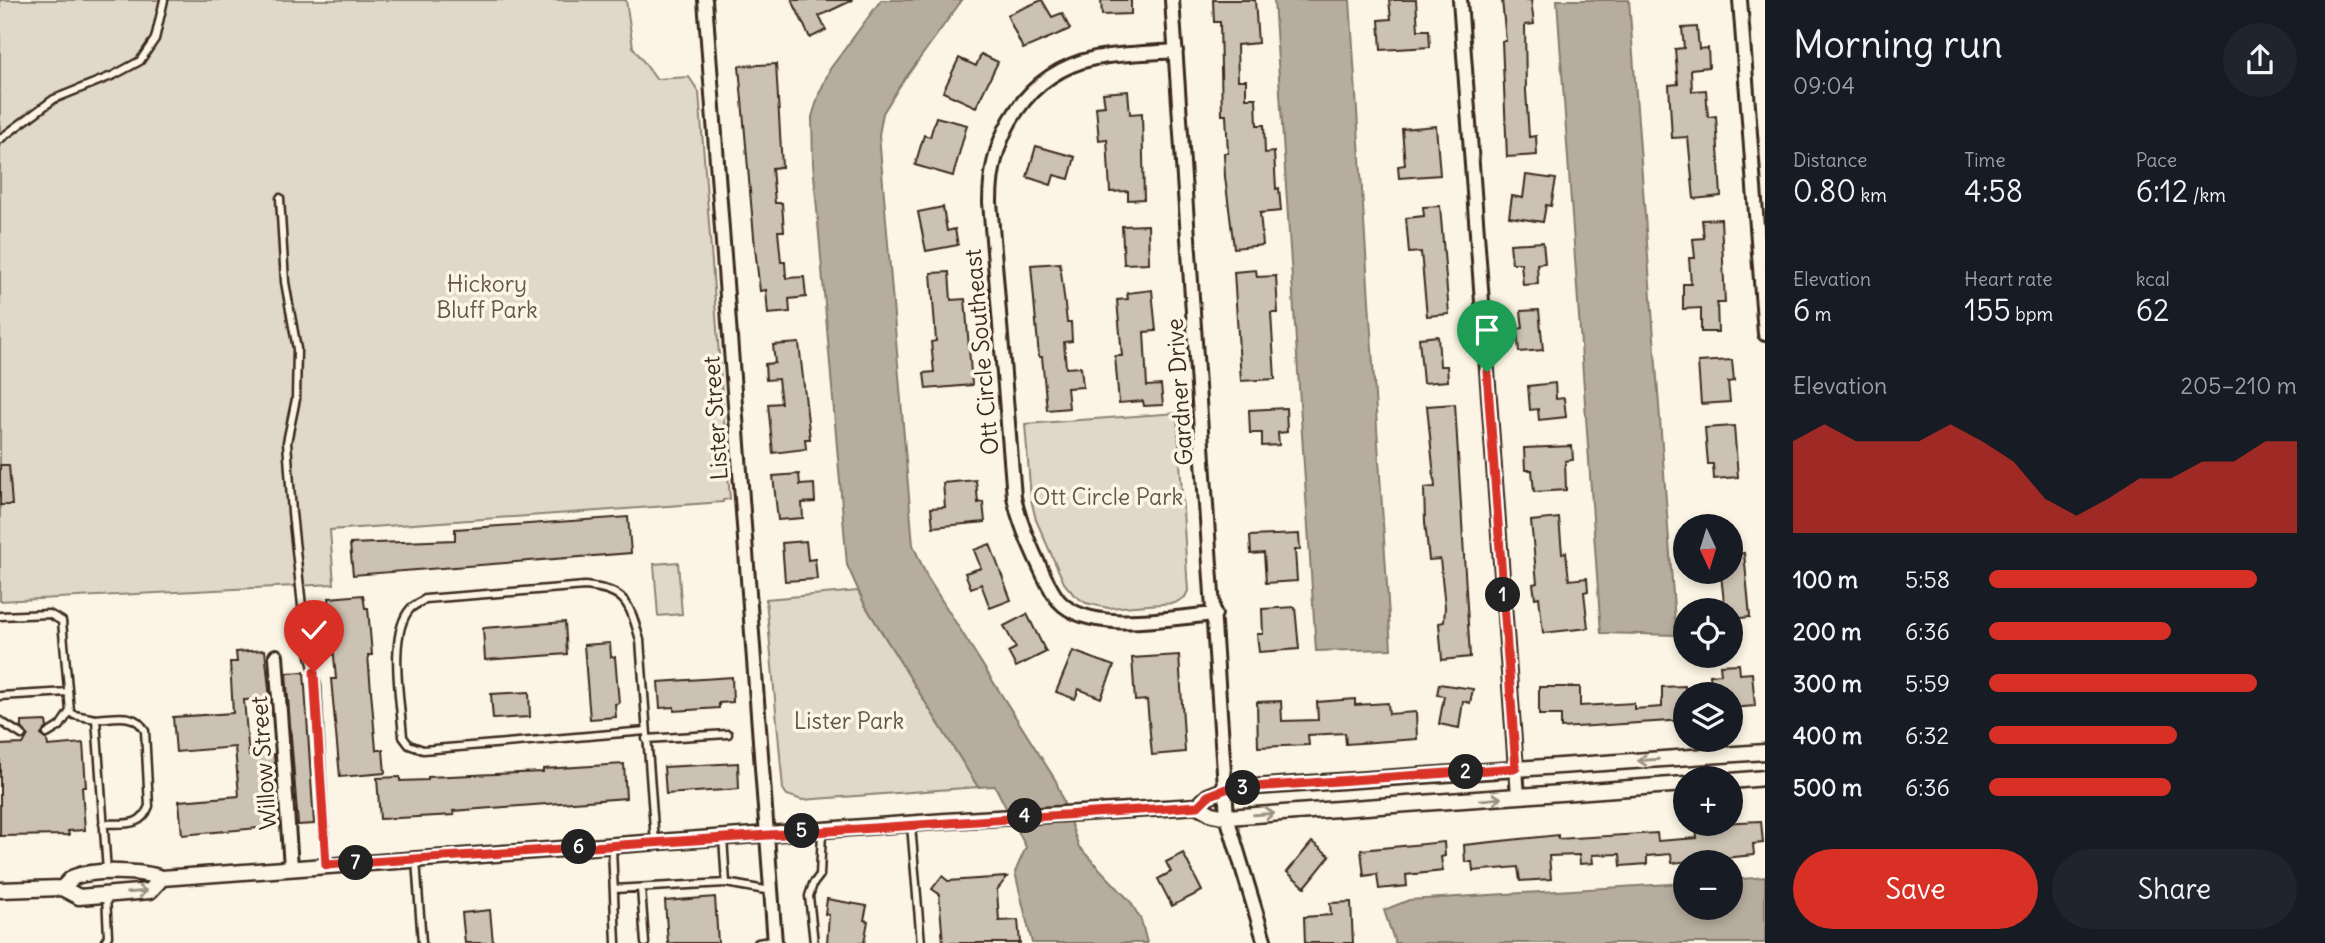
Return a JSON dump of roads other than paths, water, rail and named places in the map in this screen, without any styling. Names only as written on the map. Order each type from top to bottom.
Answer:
[{"type":"street","name":"Lister Street","points":[[705,0],[775,942]]},
{"type":"street","name":"Gardner Drive","points":[[1172,0],[1227,817],[1265,943]]},
{"type":"street","points":[[1460,0],[1518,796]]},
{"type":"street","points":[[1740,0],[1765,334]]},
{"type":"street","name":"Ott Circle Southeast","points":[[1176,51],[1094,58],[1055,75],[1037,88],[1010,120],[1000,139],[993,160],[990,202],[1014,498],[1024,533],[1046,582],[1060,601],[1074,612],[1092,620],[1215,614]]},
{"type":"street","name":"Willow Street","points":[[276,656],[291,867]]},
{"type":"street","points":[[1198,806],[1208,796],[1226,789],[1765,752]]},
{"type":"street","points":[[1743,780],[1765,778]]},
{"type":"street","points":[[62,888],[73,877],[107,873],[144,872],[162,878],[911,823],[1198,806],[1212,814],[1227,817],[1673,785]]},
{"type":"street","points":[[0,890],[62,888],[79,897],[106,895],[150,891],[162,878]]},
{"type":"lane","points":[[0,139],[54,99],[114,75],[140,61],[155,39],[164,0]]},
{"type":"lane","points":[[280,198],[285,282],[297,349],[296,399],[287,442],[305,634],[317,686],[326,865]]},
{"type":"lane","points":[[655,842],[646,735],[640,640],[633,618],[621,596],[608,589],[584,586],[425,599],[410,609],[400,628],[397,650],[403,737],[409,745],[423,750],[646,735],[728,734]]},
{"type":"lane","points":[[0,616],[49,614],[58,617],[62,621],[70,710],[74,715],[96,719],[134,718],[145,731],[149,806],[145,817],[139,821],[103,824]]},
{"type":"lane","points":[[0,696],[68,692]]},
{"type":"lane","points":[[47,734],[60,726],[70,710]]},
{"type":"lane","points":[[96,719],[107,873]]},
{"type":"lane","points":[[0,721],[22,735]]},
{"type":"lane","points":[[911,823],[921,943]]},
{"type":"lane","points":[[814,943],[809,896],[820,874],[822,830]]},
{"type":"lane","points":[[723,836],[726,883]]},
{"type":"lane","points":[[611,845],[616,943]]},
{"type":"lane","points":[[415,858],[422,943]]},
{"type":"lane","points":[[614,889],[726,883],[771,891]]},
{"type":"lane","points":[[641,888],[645,943]]},
{"type":"lane","points":[[104,943],[108,936],[106,895]]},
{"type":"lane","points":[[758,943],[775,942]]},
{"type":"park label","name":"Hickory Bluff Park","points":[[487,296]]},
{"type":"park label","name":"Ott Circle Park","points":[[1108,496]]},
{"type":"park label","name":"Lister Park","points":[[849,720]]}]
